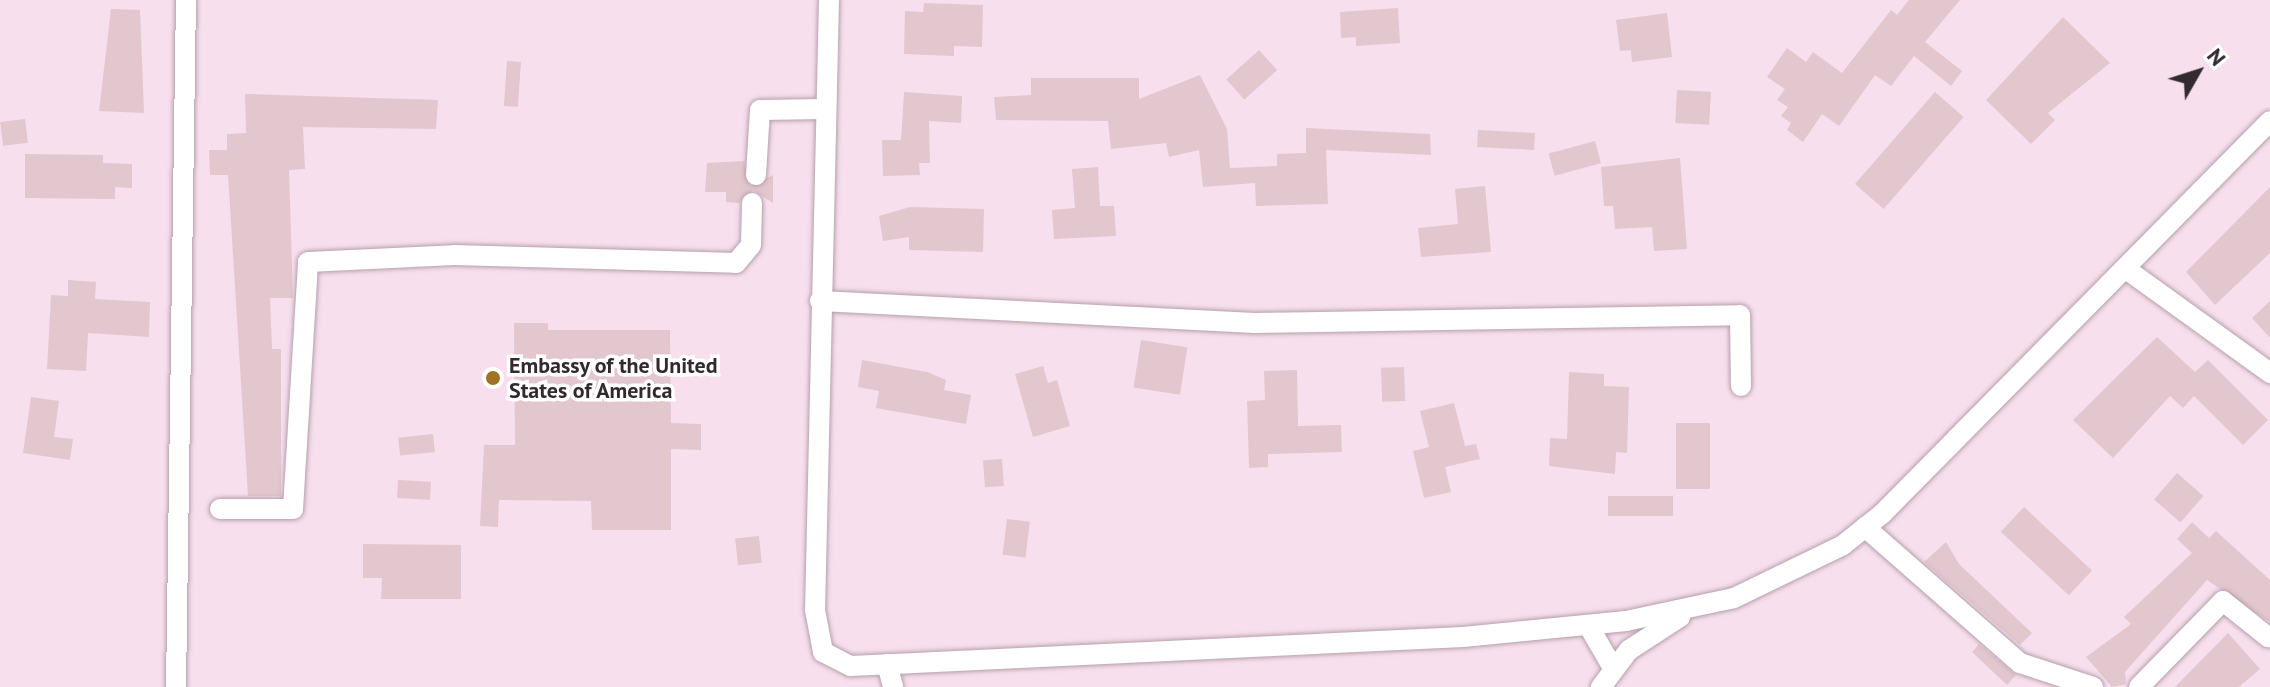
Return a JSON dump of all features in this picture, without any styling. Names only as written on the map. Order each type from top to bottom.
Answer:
[{"type":"street","points":[[176,687],[186,0]]},
{"type":"street","points":[[829,0],[820,301],[817,637],[834,660],[887,664],[1318,647],[1588,625],[1700,607]]},
{"type":"street","points":[[756,175],[760,110],[825,109]]},
{"type":"street","points":[[1601,687],[1613,668],[1658,628],[1700,607],[1765,585],[1865,527],[2126,269],[2270,121]]},
{"type":"street","points":[[220,509],[293,509],[308,262],[454,255],[736,263],[751,245],[752,203]]},
{"type":"street","points":[[2126,269],[2270,373]]},
{"type":"street","points":[[820,301],[1254,323],[1740,315],[1741,386]]},
{"type":"street","points":[[1865,527],[2020,663],[2093,687]]},
{"type":"street","points":[[2139,687],[2223,601],[2268,637]]},
{"type":"street","points":[[1588,625],[1613,668]]},
{"type":"street","points":[[887,664],[893,687]]},
{"type":"building","points":[[1909,0],[1960,0],[1925,42],[1962,71],[1951,86],[1914,56],[1891,86],[1875,75],[1839,126],[1822,114],[1803,142],[1787,130],[1791,123],[1781,116],[1788,107],[1777,100],[1785,89],[1767,77],[1787,48],[1806,62],[1813,52],[1842,73],[1891,10],[1897,15]]},
{"type":"building","points":[[924,3],[983,5],[982,47],[954,46],[954,56],[904,54],[905,11],[923,12]]},
{"type":"building","points":[[1398,8],[1400,43],[1356,46],[1356,37],[1341,38],[1340,12]]},
{"type":"building","points":[[111,9],[140,10],[144,113],[99,111]]},
{"type":"building","points":[[1667,13],[1672,57],[1632,62],[1631,50],[1620,51],[1616,20]]},
{"type":"building","points":[[2063,17],[2110,63],[2048,113],[2055,120],[2031,144],[1986,100]]},
{"type":"building","points":[[1259,50],[1277,70],[1244,100],[1226,79]]},
{"type":"building","points":[[507,61],[521,62],[518,107],[504,106]]},
{"type":"building","points":[[1200,75],[1227,129],[1230,168],[1277,166],[1277,154],[1306,153],[1306,128],[1430,134],[1431,155],[1326,150],[1328,204],[1256,206],[1255,183],[1203,187],[1199,150],[1169,157],[1166,143],[1111,149],[1108,121],[996,120],[994,97],[1031,95],[1031,78],[1139,78],[1139,99]]},
{"type":"building","points":[[1677,90],[1711,92],[1709,125],[1675,123]]},
{"type":"building","points":[[904,92],[962,96],[961,123],[929,121],[930,163],[919,163],[920,175],[883,176],[882,140],[901,140]]},
{"type":"building","points":[[1935,92],[1964,117],[1884,209],[1855,184]]},
{"type":"building","points":[[245,94],[438,100],[436,129],[303,127],[305,169],[289,170],[293,298],[270,298],[272,349],[281,349],[281,496],[248,496],[228,175],[210,175],[209,150],[227,150],[227,134],[246,133]]},
{"type":"building","points":[[25,119],[28,143],[3,146],[0,122]]},
{"type":"building","points":[[1478,130],[1535,133],[1534,150],[1477,147]]},
{"type":"building","points":[[1595,141],[1601,163],[1555,176],[1549,153]]},
{"type":"building","points":[[25,154],[103,155],[103,163],[132,164],[132,188],[115,187],[115,199],[25,198]]},
{"type":"building","points":[[1680,158],[1687,249],[1654,251],[1652,227],[1615,229],[1613,206],[1604,206],[1601,167]]},
{"type":"building","points":[[744,161],[750,186],[773,175],[773,203],[753,190],[739,203],[726,202],[726,192],[705,192],[707,163]]},
{"type":"building","points":[[1098,167],[1100,206],[1114,206],[1116,236],[1054,239],[1052,210],[1075,208],[1072,169]]},
{"type":"building","points":[[1485,186],[1491,252],[1421,257],[1418,228],[1458,224],[1455,189]]},
{"type":"building","points":[[2270,187],[2270,253],[2215,305],[2186,272]]},
{"type":"building","points":[[910,207],[984,209],[983,252],[909,250],[909,237],[883,241],[879,216]]},
{"type":"building","points":[[68,280],[96,282],[95,299],[150,302],[149,337],[88,333],[86,371],[47,369],[51,295],[68,296]]},
{"type":"building","points":[[2270,301],[2270,338],[2252,318]]},
{"type":"building","points":[[514,323],[548,323],[548,330],[670,330],[671,423],[701,424],[701,450],[671,449],[671,530],[592,530],[591,501],[499,500],[498,527],[480,526],[484,445],[515,445]]},
{"type":"building","points":[[2157,337],[2195,372],[2208,360],[2268,420],[2243,445],[2194,396],[2183,408],[2170,396],[2113,458],[2073,420]]},
{"type":"building","points":[[1141,340],[1187,347],[1180,395],[1133,387]]},
{"type":"building","points":[[862,360],[927,372],[946,380],[944,390],[971,395],[966,424],[876,408],[879,391],[858,387]]},
{"type":"building","points":[[1043,366],[1048,383],[1057,380],[1070,426],[1033,437],[1015,374]]},
{"type":"building","points":[[1404,367],[1405,401],[1382,402],[1381,368]]},
{"type":"building","points":[[1297,370],[1298,426],[1341,425],[1342,452],[1268,454],[1268,467],[1249,468],[1247,401],[1265,400],[1264,371]]},
{"type":"building","points":[[1569,372],[1604,374],[1604,386],[1629,387],[1627,453],[1616,452],[1615,474],[1549,466],[1550,438],[1567,439]]},
{"type":"building","points":[[31,397],[59,401],[54,437],[73,439],[70,460],[23,453]]},
{"type":"building","points":[[1454,403],[1465,446],[1476,444],[1480,459],[1445,467],[1451,492],[1424,498],[1413,451],[1429,447],[1420,411]]},
{"type":"building","points":[[1676,423],[1710,423],[1710,489],[1676,489]]},
{"type":"building","points":[[433,434],[435,452],[400,456],[398,438]]},
{"type":"building","points":[[1002,459],[1004,486],[985,487],[983,460]]},
{"type":"building","points":[[2177,473],[2203,496],[2180,522],[2154,499]]},
{"type":"building","points":[[398,480],[431,482],[430,500],[397,498]]},
{"type":"building","points":[[1608,496],[1673,496],[1673,516],[1608,516]]},
{"type":"building","points":[[2024,507],[2092,570],[2069,595],[2001,532]]},
{"type":"building","points":[[1007,519],[1030,522],[1025,558],[1003,555]]},
{"type":"building","points":[[2192,522],[2209,538],[2216,531],[2270,580],[2270,622],[2207,580],[2125,672],[2126,684],[2112,687],[2086,657],[2131,624],[2124,617],[2192,553],[2177,539]]},
{"type":"building","points":[[759,536],[762,563],[738,565],[735,539]]},
{"type":"building","points":[[1946,542],[1959,564],[2032,633],[2020,645],[1924,562]]},
{"type":"building","points":[[363,544],[461,545],[461,599],[381,599],[382,578],[363,578]]},
{"type":"building","points":[[2228,633],[2260,669],[2239,687],[2175,687]]},
{"type":"building","points":[[1979,644],[2016,675],[2007,685],[1972,652]]},
{"type":"place","name":"Embassy of the United States of America","points":[[493,378]]}]
